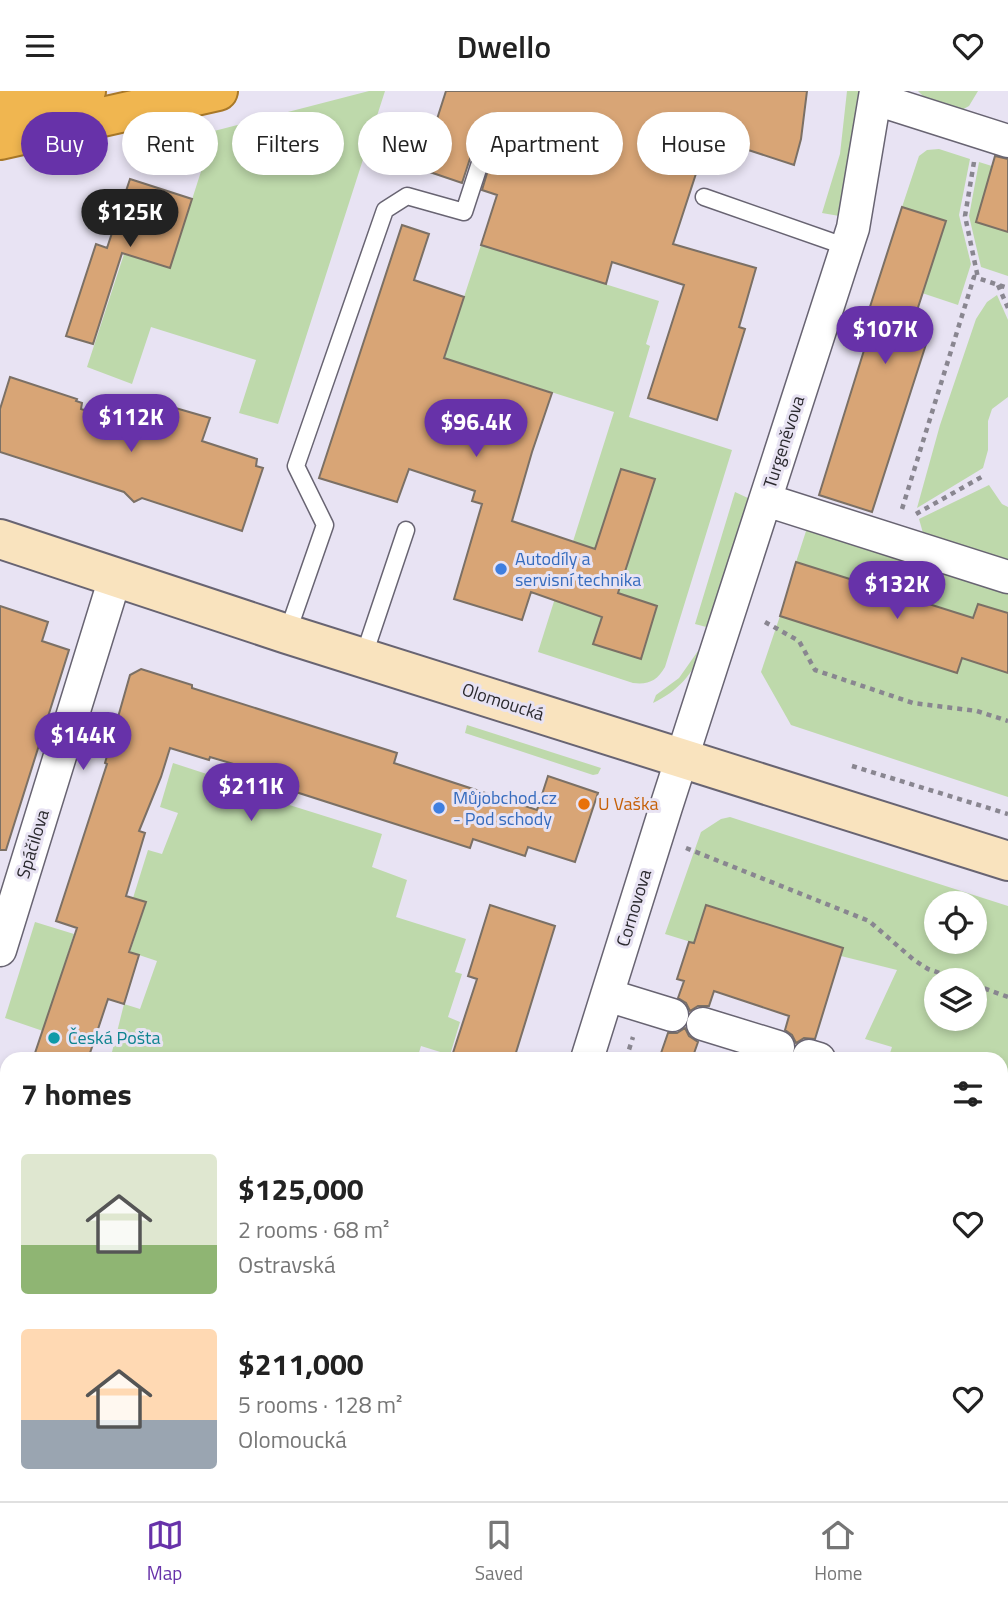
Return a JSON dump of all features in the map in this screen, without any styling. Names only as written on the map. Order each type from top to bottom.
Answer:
[{"type":"highway","points":[[0,110],[86,91]]},
{"type":"highway","points":[[0,140],[218,91]]},
{"type":"main road","name":"Olomoucká","points":[[0,539],[287,634],[1008,861]]},
{"type":"street","name":"Turgeněvova","points":[[682,758],[853,228],[876,95],[1008,141]]},
{"type":"street","name":"Turgeněvova","points":[[766,500],[894,532],[1008,577]]},
{"type":"street","name":"Spáčilova","points":[[0,950],[115,578]]},
{"type":"street","name":"Cornovova","points":[[589,1052],[682,758]]},
{"type":"street","points":[[607,995],[672,1015]]},
{"type":"street","points":[[703,1024],[778,1047]]},
{"type":"lane","points":[[287,634],[325,525],[296,466],[385,210],[407,196],[464,212],[476,175]]},
{"type":"lane","points":[[704,197],[847,247]]},
{"type":"lane","points":[[363,658],[406,530]]},
{"type":"path","points":[[975,157],[965,216],[978,278]]},
{"type":"path","points":[[894,532],[974,277],[1008,288]]},
{"type":"path","points":[[998,285],[1008,308]]},
{"type":"path","points":[[894,532],[985,475]]},
{"type":"path","points":[[765,622],[799,641],[815,670],[913,703],[977,712],[1008,721]]},
{"type":"path","points":[[852,766],[1008,814]]},
{"type":"path","points":[[685,847],[869,921],[926,968]]},
{"type":"path","points":[[987,989],[1008,997]]},
{"type":"green space","points":[[369,91],[385,91],[378,112],[358,112],[358,175],[278,424],[239,413],[256,360],[151,327],[132,384],[87,367],[124,254],[170,268],[200,175],[218,175],[218,130],[232,126],[232,175],[344,175],[344,112],[288,112]]},
{"type":"green space","points":[[847,91],[866,91],[845,217],[822,213],[840,154]]},
{"type":"green space","points":[[918,91],[978,91],[969,106],[958,112],[928,101]]},
{"type":"green space","points":[[939,149],[970,159],[959,215],[971,264],[958,305],[922,293],[945,221],[902,207],[919,156],[927,150]]},
{"type":"green space","points":[[979,162],[1008,171],[977,222],[1008,232],[1008,276],[981,267],[969,216]]},
{"type":"green space","points":[[481,245],[659,301],[646,344],[650,346],[629,417],[732,450],[665,667],[652,681],[633,683],[538,652],[614,412],[444,358]]},
{"type":"green space","points":[[997,295],[1008,320],[1008,397],[992,409],[988,421],[988,450],[983,468],[917,508],[940,425],[976,319],[987,302]]},
{"type":"green space","points":[[989,485],[1002,504],[1008,507],[1008,566],[939,544],[923,533],[919,519]]},
{"type":"green space","points":[[735,492],[750,499],[710,628],[695,624]]},
{"type":"green space","points":[[807,528],[1008,587],[1008,613],[978,604],[973,618],[796,562]]},
{"type":"green space","points":[[780,616],[957,673],[962,658],[1008,673],[1008,797],[791,725],[761,672]]},
{"type":"green space","points":[[698,651],[702,651],[694,668],[683,681],[653,703],[656,695],[679,678]]},
{"type":"green space","points":[[467,725],[601,768],[598,774],[593,775],[465,733]]},
{"type":"green space","points":[[173,763],[268,794],[267,798],[382,834],[372,867],[407,880],[396,917],[466,939],[455,972],[462,974],[448,1017],[460,1022],[451,1052],[421,1046],[419,1052],[112,1052],[124,1004],[140,1009],[157,961],[130,952],[146,902],[133,898],[148,850],[162,854],[178,813],[160,807]]},
{"type":"green space","points":[[730,817],[961,891],[924,891],[924,954],[987,954],[987,899],[1008,906],[1008,1052],[890,1052],[892,1047],[865,1039],[897,970],[841,956],[843,948],[707,905],[694,943],[665,934],[701,832],[721,819]]},
{"type":"green space","points":[[35,922],[74,934],[43,1031],[5,1018]]},
{"type":"building","points":[[446,91],[807,91],[801,139],[794,165],[750,151],[750,112],[637,112],[637,175],[696,175],[673,244],[756,268],[739,327],[745,329],[717,420],[648,398],[684,285],[612,262],[606,284],[481,245],[497,195],[482,190],[486,175],[623,175],[623,112],[466,112],[466,171],[462,183],[439,175],[452,175],[452,112],[439,112]]},
{"type":"building","points":[[995,156],[1008,159],[1008,232],[976,222]]},
{"type":"building","points":[[130,179],[192,199],[170,268],[122,253],[93,344],[66,336],[96,244],[107,248]]},
{"type":"building","points":[[902,207],[946,221],[911,329],[929,335],[872,512],[819,495],[875,315],[868,313]]},
{"type":"building","points":[[402,225],[429,234],[414,280],[464,297],[444,358],[552,393],[512,521],[595,549],[621,469],[655,479],[618,593],[657,606],[641,659],[593,644],[602,617],[531,592],[522,620],[454,599],[482,504],[472,501],[475,491],[409,469],[397,502],[319,478]]},
{"type":"building","points":[[10,377],[77,399],[76,401],[82,403],[81,409],[157,432],[165,405],[210,418],[202,441],[257,459],[256,466],[263,468],[242,531],[142,498],[134,502],[124,492],[0,452],[0,409]]},
{"type":"building","points":[[796,562],[973,618],[978,604],[1008,613],[1008,673],[962,658],[957,673],[780,616]]},
{"type":"building","points":[[0,606],[48,622],[42,641],[69,650],[6,850],[0,850]]},
{"type":"building","points":[[141,669],[192,685],[192,688],[397,753],[394,763],[537,810],[548,776],[598,793],[575,862],[528,847],[525,856],[473,839],[470,848],[271,784],[274,776],[170,748],[139,831],[145,833],[126,896],[146,902],[129,952],[139,955],[124,1004],[108,999],[90,1052],[35,1052],[77,928],[56,921],[107,764],[105,763],[130,675]]},
{"type":"building","points":[[490,905],[555,926],[516,1052],[453,1052],[477,979],[468,976]]},
{"type":"building","points":[[706,905],[843,948],[815,1039],[804,1038],[796,1043],[792,1035],[785,1030],[789,1016],[714,991],[709,1006],[698,1006],[690,1011],[686,1003],[678,998],[684,981],[677,979],[689,942],[694,943]]},
{"type":"building","points":[[685,1028],[689,1036],[698,1042],[694,1052],[661,1052],[668,1033],[677,1033]]},
{"type":"place","name":"Autodíly a servisní technika","points":[[501,569]]},
{"type":"place","name":"U Vaška","points":[[584,804]]},
{"type":"place","name":"Můjobchod.cz - Pod schody","points":[[439,808]]},
{"type":"place","name":"Česká Pošta","points":[[54,1038]]}]
